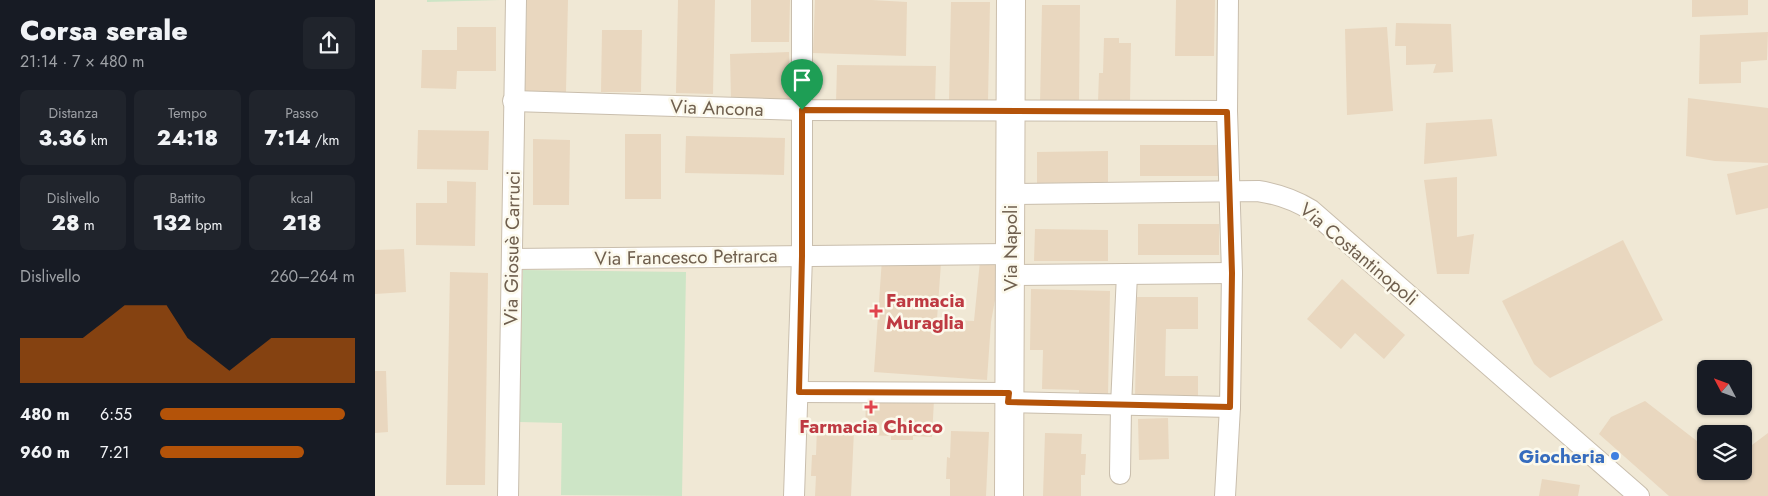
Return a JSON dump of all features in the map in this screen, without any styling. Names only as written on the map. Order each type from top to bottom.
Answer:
[{"type":"main road","name":"Via Napoli","points":[[1009,496],[1011,0]]},
{"type":"street","name":"Via Giosuè Carruci","points":[[508,496],[516,0]]},
{"type":"street","points":[[794,496],[799,392],[802,256],[802,0]]},
{"type":"street","points":[[1225,496],[1230,407],[1232,273],[1227,112],[1228,0]]},
{"type":"street","name":"Via Ancona","points":[[513,101],[802,110],[1227,112]]},
{"type":"street","name":"Via Costantinopoli","points":[[1010,194],[1258,191],[1276,194],[1297,201],[1311,210],[1639,496]]},
{"type":"street","name":"Via Francesco Petrarca","points":[[511,259],[802,256],[1009,264],[1127,274],[1232,273]]},
{"type":"street","points":[[1120,474],[1127,274]]},
{"type":"street","points":[[799,392],[1009,397],[1121,406],[1230,407]]},
{"type":"shaded area","points":[[375,0],[1768,0],[1768,496],[375,496]]},
{"type":"green space","points":[[427,0],[500,0],[427,2]]},
{"type":"green space","points":[[523,270],[686,272],[682,496],[561,495],[562,423],[519,422]]},
{"type":"building","points":[[527,0],[568,0],[566,92],[525,91]]},
{"type":"building","points":[[678,0],[715,0],[713,94],[676,93]]},
{"type":"building","points":[[751,0],[790,0],[789,42],[751,42]]},
{"type":"building","points":[[815,0],[907,2],[906,56],[813,53]]},
{"type":"building","points":[[1176,0],[1215,0],[1214,56],[1175,56]]},
{"type":"building","points":[[1692,0],[1748,0],[1748,15],[1692,17]]},
{"type":"building","points":[[951,2],[990,2],[988,101],[949,101]]},
{"type":"building","points":[[1042,5],[1080,5],[1079,104],[1040,104]]},
{"type":"building","points":[[1396,23],[1451,24],[1453,72],[1433,73],[1436,64],[1406,65],[1406,46],[1395,46]]},
{"type":"building","points":[[457,27],[496,27],[496,71],[457,71],[456,89],[421,88],[422,50],[457,50]]},
{"type":"building","points":[[1387,27],[1393,111],[1347,115],[1345,29]]},
{"type":"building","points":[[602,30],[642,30],[641,92],[601,92]]},
{"type":"building","points":[[1768,32],[1767,60],[1741,62],[1741,83],[1699,84],[1700,35]]},
{"type":"building","points":[[1104,38],[1119,38],[1119,43],[1131,43],[1130,103],[1098,102],[1099,73],[1103,73]]},
{"type":"building","points":[[789,52],[790,101],[731,102],[730,54]]},
{"type":"building","points":[[837,65],[936,66],[935,104],[836,103]]},
{"type":"building","points":[[1688,98],[1768,108],[1768,163],[1715,161],[1686,156]]},
{"type":"building","points":[[1492,119],[1497,156],[1424,164],[1426,123]]},
{"type":"building","points":[[418,130],[489,131],[488,170],[417,169]]},
{"type":"building","points":[[625,134],[661,134],[661,199],[625,199]]},
{"type":"building","points":[[686,136],[785,138],[784,175],[685,173]]},
{"type":"building","points":[[533,139],[570,140],[569,205],[533,205]]},
{"type":"building","points":[[1140,145],[1221,145],[1221,176],[1140,176]]},
{"type":"building","points":[[1108,151],[1108,182],[1037,183],[1037,152]]},
{"type":"building","points":[[1768,165],[1768,208],[1736,215],[1727,174]]},
{"type":"building","points":[[1457,177],[1457,237],[1474,234],[1469,274],[1437,274],[1424,180]]},
{"type":"building","points":[[447,181],[476,182],[475,246],[416,245],[416,203],[447,203]]},
{"type":"building","points":[[1138,224],[1219,224],[1219,255],[1138,255]]},
{"type":"building","points":[[1035,229],[1108,230],[1108,261],[1034,261]]},
{"type":"building","points":[[1623,240],[1663,320],[1550,378],[1534,364],[1502,301]]},
{"type":"building","points":[[404,249],[406,292],[375,294],[375,250]]},
{"type":"building","points":[[882,259],[941,263],[937,319],[974,321],[980,261],[1002,261],[991,322],[987,380],[874,372]]},
{"type":"building","points":[[450,272],[488,273],[485,485],[446,485]]},
{"type":"building","points":[[1342,279],[1405,335],[1384,359],[1355,333],[1341,349],[1307,319]]},
{"type":"building","points":[[1031,289],[1110,291],[1108,396],[1079,396],[1079,390],[1042,389],[1043,350],[1030,350]]},
{"type":"building","points":[[1137,297],[1198,297],[1198,329],[1166,329],[1165,376],[1198,376],[1198,399],[1135,399]]},
{"type":"building","points":[[375,371],[386,371],[388,432],[375,433]]},
{"type":"building","points":[[866,398],[934,400],[932,437],[913,436],[913,440],[891,440],[891,436],[865,435]]},
{"type":"building","points":[[1645,401],[1697,441],[1697,480],[1752,480],[1752,445],[1768,433],[1768,496],[1669,496],[1599,434],[1611,417]]},
{"type":"building","points":[[1168,418],[1169,459],[1139,460],[1138,419]]},
{"type":"building","points":[[817,428],[854,430],[851,496],[815,496],[816,476],[811,476],[812,455],[816,455]]},
{"type":"building","points":[[951,431],[989,432],[986,496],[950,496],[950,479],[946,479],[947,457],[950,458]]},
{"type":"building","points":[[1045,433],[1082,434],[1081,454],[1086,454],[1085,475],[1081,475],[1081,496],[1043,496]]},
{"type":"building","points":[[1542,479],[1580,485],[1578,496],[1539,496]]},
{"type":"place","name":"Farmacia Muraglia","points":[[876,311]]},
{"type":"place","name":"Farmacia Chicco","points":[[871,407]]},
{"type":"place","name":"Giocheria","points":[[1615,456]]},
{"type":"route","points":[[802,110],[1227,112],[1232,273],[1230,407],[1008,402],[1009,393],[799,392],[802,256],[802,110]]}]
